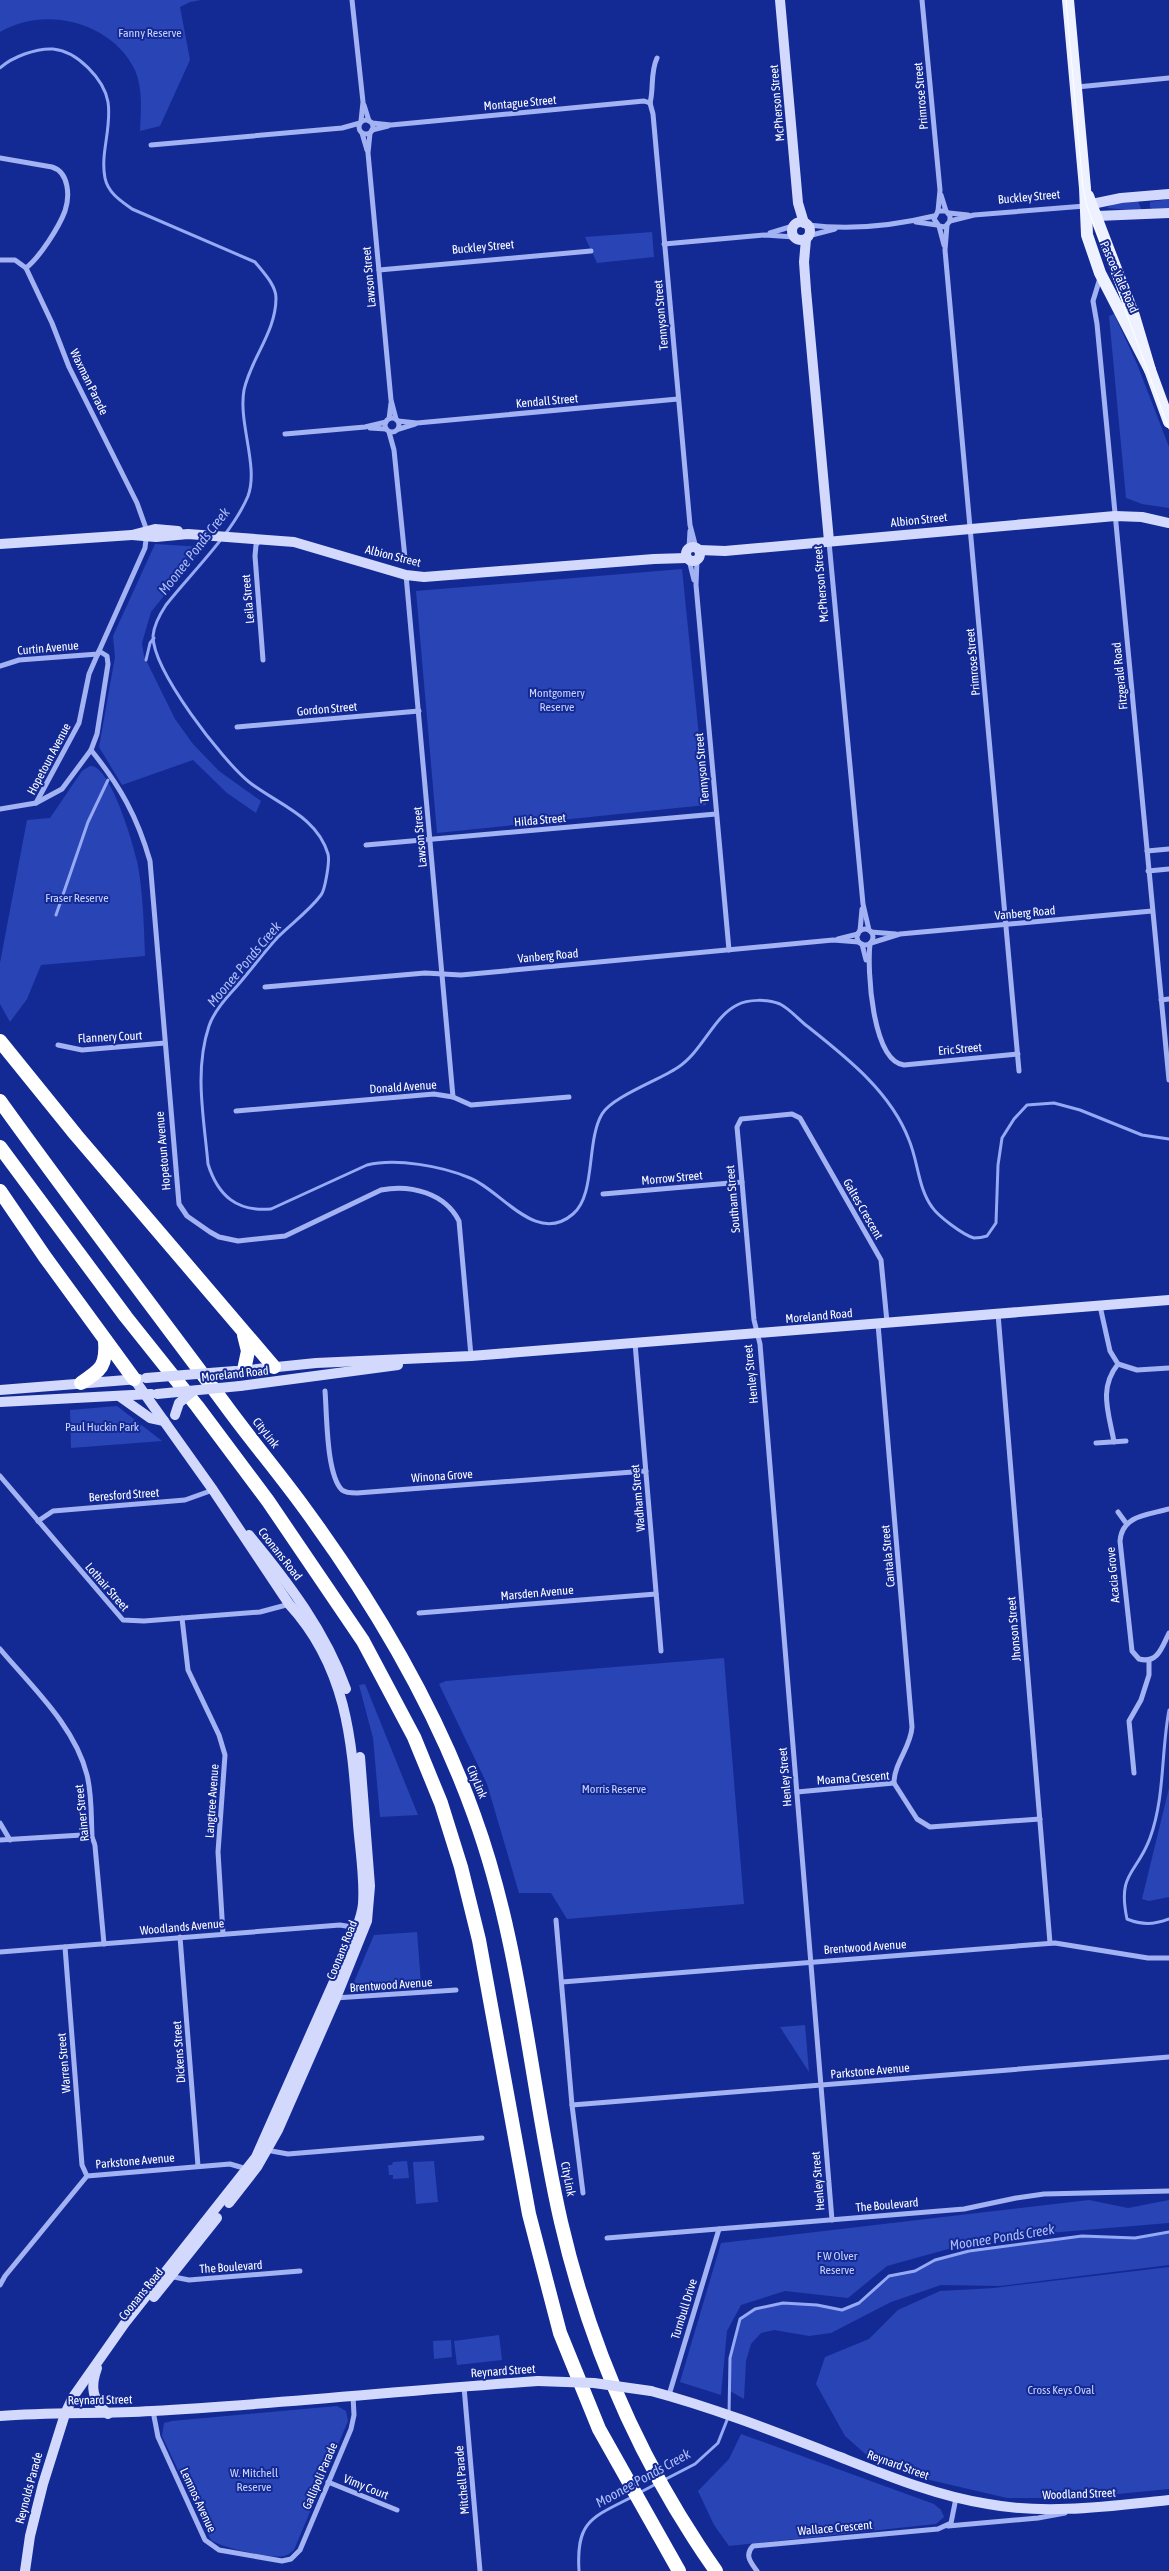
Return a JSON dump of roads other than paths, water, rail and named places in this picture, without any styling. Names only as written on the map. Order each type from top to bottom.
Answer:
[{"type":"highway","points":[[0,1041],[274,1367]]},
{"type":"highway","name":"CityLink","points":[[0,1101],[226,1406],[306,1510],[387,1635],[420,1693],[448,1752],[473,1814],[506,1923],[561,2222],[590,2324],[604,2362],[652,2467],[716,2571]]},
{"type":"highway","points":[[0,1147],[120,1309],[197,1406],[268,1501],[363,1641],[414,1737],[442,1803],[461,1867],[479,1940],[529,2214],[560,2333],[599,2429],[678,2571]]},
{"type":"highway","points":[[0,1191],[105,1340],[140,1379]]},
{"type":"highway","points":[[233,1320],[244,1335],[248,1351],[239,1376]]},
{"type":"highway","points":[[81,1383],[102,1366],[106,1351],[105,1340]]},
{"type":"main road","name":"Pascoe Vale Road","points":[[1068,0],[1089,205],[1087,235],[1100,273],[1150,370]]},
{"type":"main road","points":[[1089,205],[1091,214],[1097,216]]},
{"type":"main road","name":"Pascoe Vale Road","points":[[1097,216],[1134,316],[1150,370],[1169,422]]},
{"type":"street","name":"McPherson Street","points":[[780,0],[862,904],[859,932],[860,943]]},
{"type":"street","name":"Primrose Street","points":[[922,0],[940,190],[938,211]]},
{"type":"street","points":[[342,128],[360,132],[363,102],[354,2]]},
{"type":"street","name":"Tennyson Street","points":[[657,58],[652,73],[650,104],[653,114],[729,950]]},
{"type":"street","points":[[1076,87],[1169,78]]},
{"type":"street","name":"Montague Street","points":[[370,122],[391,125],[644,101],[650,104]]},
{"type":"street","points":[[150,145],[342,128],[360,122],[370,122],[363,102]]},
{"type":"street","name":"Lawson Street","points":[[370,122],[371,132],[368,153],[391,400],[398,430]]},
{"type":"street","name":"Montague Street","points":[[360,132],[371,132],[391,125]]},
{"type":"street","name":"Lawson Street","points":[[360,132],[368,153]]},
{"type":"street","points":[[0,158],[52,167],[61,171],[66,178],[66,210],[40,254],[26,268],[15,260],[0,260]]},
{"type":"street","name":"Primrose Street","points":[[940,190],[949,223],[945,250]]},
{"type":"street","name":"Buckley Street","points":[[938,211],[974,215],[1089,205],[1169,194]]},
{"type":"street","points":[[1143,197],[1149,215]]},
{"type":"street","points":[[664,244],[911,222],[934,216],[938,211]]},
{"type":"street","points":[[1097,216],[1169,213]]},
{"type":"street","name":"Buckley Street","points":[[938,226],[974,215]]},
{"type":"street","name":"Primrose Street","points":[[934,216],[945,250],[1020,1071]]},
{"type":"street","points":[[911,222],[938,226]]},
{"type":"street","points":[[765,235],[837,228]]},
{"type":"street","name":"Buckley Street","points":[[379,270],[590,251]]},
{"type":"street","name":"Waxman Parade","points":[[26,268],[52,322],[68,367],[137,503],[147,534]]},
{"type":"street","name":"Fitzgerald Road","points":[[1100,273],[1094,297],[1094,308],[1116,516],[1160,1000],[1169,1079]]},
{"type":"street","name":"Kendall Street","points":[[388,420],[417,423],[678,399]]},
{"type":"street","name":"Lawson Street","points":[[388,431],[391,400]]},
{"type":"street","points":[[285,434],[365,427],[388,420]]},
{"type":"street","name":"Kendall Street","points":[[388,431],[398,430],[417,423]]},
{"type":"street","points":[[365,427],[388,431],[394,450],[404,558]]},
{"type":"street","points":[[394,450],[398,430]]},
{"type":"street","name":"Albion Street","points":[[0,544],[147,534],[163,529],[193,534],[261,538],[311,546],[406,575],[424,576],[527,570],[1116,516],[1169,523]]},
{"type":"street","name":"Hopetoun Avenue","points":[[36,803],[79,723],[89,674],[145,548],[147,534]]},
{"type":"street","name":"Leila Street","points":[[261,538],[256,545],[254,556],[263,660]]},
{"type":"street","name":"Lawson Street","points":[[406,575],[453,1097]]},
{"type":"street","name":"Hopetoun Avenue","points":[[36,803],[62,789],[91,750],[97,734],[108,664],[107,656],[98,652]]},
{"type":"street","name":"Curtin Avenue","points":[[0,666],[18,660],[98,652]]},
{"type":"street","name":"Gordon Street","points":[[237,727],[419,711]]},
{"type":"street","name":"Hopetoun Avenue","points":[[91,750],[119,787],[139,826],[150,861],[177,1197],[182,1210],[187,1216],[210,1232],[228,1240],[274,1238],[296,1231],[381,1190],[395,1189],[434,1195],[449,1204],[459,1221],[471,1356]]},
{"type":"street","points":[[0,809],[36,803]]},
{"type":"street","name":"Hilda Street","points":[[366,845],[716,814]]},
{"type":"street","points":[[1147,851],[1169,849]]},
{"type":"street","points":[[1148,871],[1169,869]]},
{"type":"street","name":"McPherson Street","points":[[862,904],[873,936],[870,943]]},
{"type":"street","name":"Vanberg Road","points":[[265,987],[424,973],[461,975],[833,940],[859,932],[870,931],[900,934],[1152,911]]},
{"type":"street","name":"Vanberg Road","points":[[833,940],[870,943],[900,934]]},
{"type":"street","points":[[860,943],[868,966]]},
{"type":"street","points":[[868,966],[870,943]]},
{"type":"street","name":"Eric Street","points":[[868,966],[873,1009],[888,1054],[895,1062],[904,1065],[1018,1054]]},
{"type":"street","points":[[1160,1000],[1169,999]]},
{"type":"street","name":"Flannery Court","points":[[58,1045],[82,1050],[165,1044]]},
{"type":"street","name":"Donald Avenue","points":[[236,1111],[434,1094],[453,1097],[471,1105],[569,1097]]},
{"type":"street","name":"Southam Street","points":[[756,1333],[742,1182],[739,1121],[744,1117],[796,1115]]},
{"type":"street","name":"Galtes Crescent","points":[[796,1115],[803,1122],[881,1260],[882,1323]]},
{"type":"street","name":"Morrow Street","points":[[603,1194],[742,1182]]},
{"type":"street","name":"Moreland Road","points":[[0,1390],[140,1379],[239,1376],[1169,1300]]},
{"type":"street","points":[[1100,1306],[1110,1351],[1118,1364],[1130,1370],[1169,1368]]},
{"type":"street","name":"Jhonson Street","points":[[998,1314],[1050,1943]]},
{"type":"street","name":"Cantala Street","points":[[882,1323],[912,1727],[911,1735],[895,1774],[894,1783]]},
{"type":"street","name":"Henley Street","points":[[756,1333],[760,1344],[832,2220]]},
{"type":"street","name":"Wadham Street","points":[[635,1343],[661,1651]]},
{"type":"street","name":"Moreland Road","points":[[0,1402],[146,1395],[219,1389],[239,1376],[274,1367],[471,1356]]},
{"type":"street","points":[[1114,1442],[1106,1388],[1112,1372],[1118,1364]]},
{"type":"street","name":"Coonans Road","points":[[65,2414],[79,2387],[100,2359],[131,2327],[167,2275],[250,2171],[264,2149],[369,1911],[370,1886],[360,1757],[354,1716],[344,1681],[331,1652],[212,1490],[146,1395],[140,1379]]},
{"type":"street","points":[[174,1435],[175,1415],[179,1403],[193,1391]]},
{"type":"street","name":"Winona Grove","points":[[326,1391],[332,1466],[339,1486],[346,1492],[646,1471]]},
{"type":"street","points":[[119,1396],[150,1418],[164,1421]]},
{"type":"street","points":[[1096,1444],[1126,1441]]},
{"type":"street","name":"Lothair Street","points":[[0,1476],[123,1620],[260,1612],[294,1602]]},
{"type":"street","name":"Beresford Street","points":[[38,1522],[53,1511],[185,1500],[212,1490]]},
{"type":"street","points":[[1118,1512],[1126,1523],[1169,1509]]},
{"type":"street","name":"Acacia Grove","points":[[1126,1523],[1122,1530],[1120,1541],[1130,1647],[1136,1658],[1149,1660]]},
{"type":"street","name":"Marsden Avenue","points":[[419,1613],[656,1594]]},
{"type":"street","name":"Langtree Avenue","points":[[182,1618],[188,1670],[219,1735],[225,1755],[218,1852],[223,1934]]},
{"type":"street","points":[[1134,1773],[1131,1758],[1129,1721],[1142,1695],[1149,1674],[1149,1660],[1159,1654],[1169,1633]]},
{"type":"street","name":"Rainer Street","points":[[0,1649],[61,1723],[81,1755],[91,1792],[92,1838],[95,1846],[104,1944]]},
{"type":"street","name":"Moama Crescent","points":[[796,1792],[894,1783],[917,1819],[930,1826],[1040,1819]]},
{"type":"street","points":[[0,1823],[10,1840]]},
{"type":"street","points":[[0,1840],[82,1835],[92,1838]]},
{"type":"street","points":[[556,1920],[572,2105],[583,2193]]},
{"type":"street","name":"Woodlands Avenue","points":[[0,1952],[340,1925],[361,1929]]},
{"type":"street","name":"Dickens Street","points":[[180,1938],[198,2166]]},
{"type":"street","name":"Brentwood Avenue","points":[[562,1982],[1050,1943],[1063,1943],[1148,1958],[1169,1958]]},
{"type":"street","name":"Warren Street","points":[[65,1947],[82,2166],[87,2176]]},
{"type":"street","name":"Brentwood Avenue","points":[[331,1996],[456,1990]]},
{"type":"street","name":"Parkstone Avenue","points":[[572,2105],[1169,2058]]},
{"type":"street","points":[[264,2149],[288,2154],[482,2138]]},
{"type":"street","name":"Parkstone Avenue","points":[[0,2285],[2,2278],[87,2176],[230,2164],[250,2171]]},
{"type":"street","name":"The Boulevard","points":[[607,2238],[964,2209],[1044,2194],[1169,2191]]},
{"type":"street","name":"Turnbull Drive","points":[[669,2396],[719,2229]]},
{"type":"street","name":"The Boulevard","points":[[167,2275],[189,2280],[300,2271]]},
{"type":"street","points":[[100,2359],[92,2385],[93,2392],[97,2403],[108,2414]]},
{"type":"street","name":"Reynard Street","points":[[0,2416],[46,2412],[108,2414],[538,2381],[594,2383],[651,2390],[698,2404],[905,2482],[956,2498],[990,2505]]},
{"type":"street","name":"Mitchell Parade","points":[[464,2387],[480,2571]]},
{"type":"street","name":"Gallipoli Parade","points":[[292,2559],[300,2550],[351,2429],[354,2415],[353,2396]]},
{"type":"street","name":"Lemnos Avenue","points":[[153,2411],[158,2438],[202,2535],[209,2544],[218,2550],[277,2561],[292,2559]]},
{"type":"street","name":"Reynolds Parade","points":[[26,2571],[35,2514],[65,2414]]},
{"type":"street","name":"Vimy Court","points":[[328,2482],[396,2510]]},
{"type":"street","points":[[948,2526],[954,2516],[956,2498]]},
{"type":"street","name":"Woodland Street","points":[[990,2505],[1041,2508],[1100,2506],[1169,2500]]},
{"type":"street","name":"Wallace Crescent","points":[[757,2571],[748,2554],[750,2548],[757,2545],[1038,2518],[1100,2506]]},
{"type":"waterway","name":"Moonee Ponds Creek","points":[[0,68],[11,60],[25,54],[46,49],[62,51],[80,61],[101,84],[108,102],[109,121],[104,169],[105,178],[112,192],[119,200],[132,209],[255,262],[274,288],[276,298],[272,322],[247,378],[244,390],[244,416],[251,472],[248,496],[222,538],[166,605],[156,623],[153,636],[156,651],[176,692],[223,755],[249,782],[306,820],[323,841],[328,854],[327,875],[321,895],[278,937],[221,1004],[209,1026],[204,1043],[201,1095],[208,1164],[217,1185],[230,1200],[248,1208],[271,1209],[367,1165],[391,1162],[419,1164],[459,1174],[482,1184],[532,1220],[546,1224],[559,1222],[573,1214],[585,1194],[597,1125],[607,1108],[625,1095],[669,1073],[686,1061],[729,1010],[742,1003],[758,1000],[775,1002],[787,1009],[852,1063],[879,1091],[891,1106],[909,1140],[927,1200],[951,1225],[974,1238],[987,1236],[996,1223],[998,1165],[1002,1138],[1014,1119],[1027,1105],[1054,1103],[1080,1110],[1142,1135],[1169,1139]]},
{"type":"waterway","points":[[146,660],[150,643],[154,638]]},
{"type":"waterway","points":[[56,915],[88,822],[108,780]]},
{"type":"waterway","name":"Moonee Ponds Creek","points":[[1169,1710],[1155,1822],[1145,1850],[1126,1882],[1125,1892],[1127,1919],[1148,1924],[1169,1919]]},
{"type":"waterway","name":"Moonee Ponds Creek","points":[[664,2480],[695,2464],[718,2443],[729,2415],[730,2358],[740,2319],[755,2309],[783,2303],[817,2305],[842,2310],[859,2303],[889,2276],[915,2271],[935,2260],[969,2251],[1082,2236],[1135,2238],[1169,2232]]},
{"type":"waterway","name":"Moonee Ponds Creek","points":[[639,2493],[656,2484]]},
{"type":"waterway","name":"Moonee Ponds Creek","points":[[579,2571],[580,2541],[589,2523],[596,2516],[632,2497]]},
{"type":"tram line","points":[[1066,0],[1083,188],[1087,206],[1169,429]]},
{"type":"park label","name":"Fanny Reserve","points":[[150,33]]},
{"type":"park label","name":"Montgomery Reserve","points":[[557,700]]},
{"type":"park label","name":"Fraser Reserve","points":[[77,898]]},
{"type":"park label","name":"Paul Huckin Park","points":[[102,1427]]},
{"type":"park label","name":"Morris Reserve","points":[[614,1789]]},
{"type":"park label","name":"F W Olver Reserve","points":[[837,2263]]},
{"type":"park label","name":"Cross Keys Oval","points":[[1061,2390]]},
{"type":"park label","name":"W. Mitchell Reserve","points":[[254,2480]]}]
